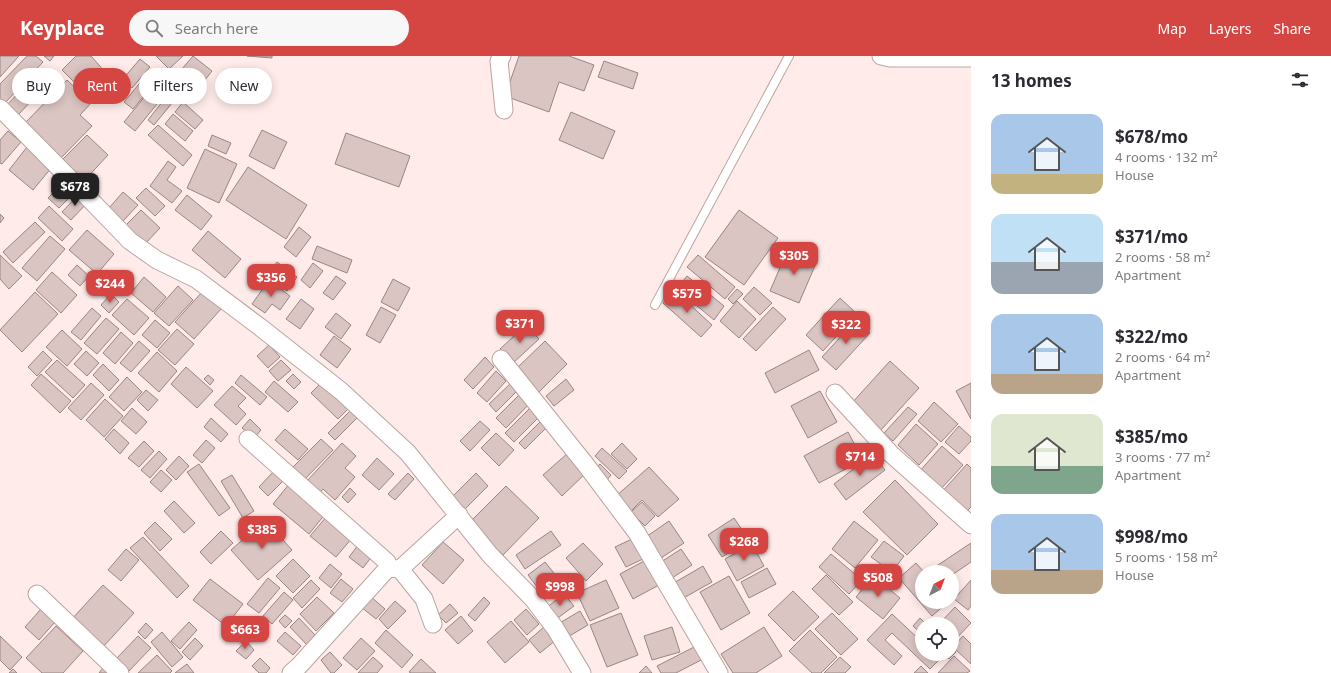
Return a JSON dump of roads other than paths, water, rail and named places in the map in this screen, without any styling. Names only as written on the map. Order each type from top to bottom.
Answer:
[{"type":"street","points":[[502,56],[499,61],[504,110]]},
{"type":"street","points":[[881,56],[890,58],[971,58]]},
{"type":"street","points":[[0,108],[130,241],[157,260],[196,279],[260,327],[341,390],[408,454],[490,554],[533,599],[555,628],[582,673]]},
{"type":"street","points":[[501,359],[586,465],[637,532],[719,673]]},
{"type":"street","points":[[835,393],[891,454],[971,525]]},
{"type":"street","points":[[248,439],[387,562],[388,565],[394,569],[424,599],[433,624]]},
{"type":"street","points":[[298,671],[394,569],[459,515]]},
{"type":"street","points":[[37,594],[120,673]]},
{"type":"lane","points":[[655,306],[789,56]]}]
